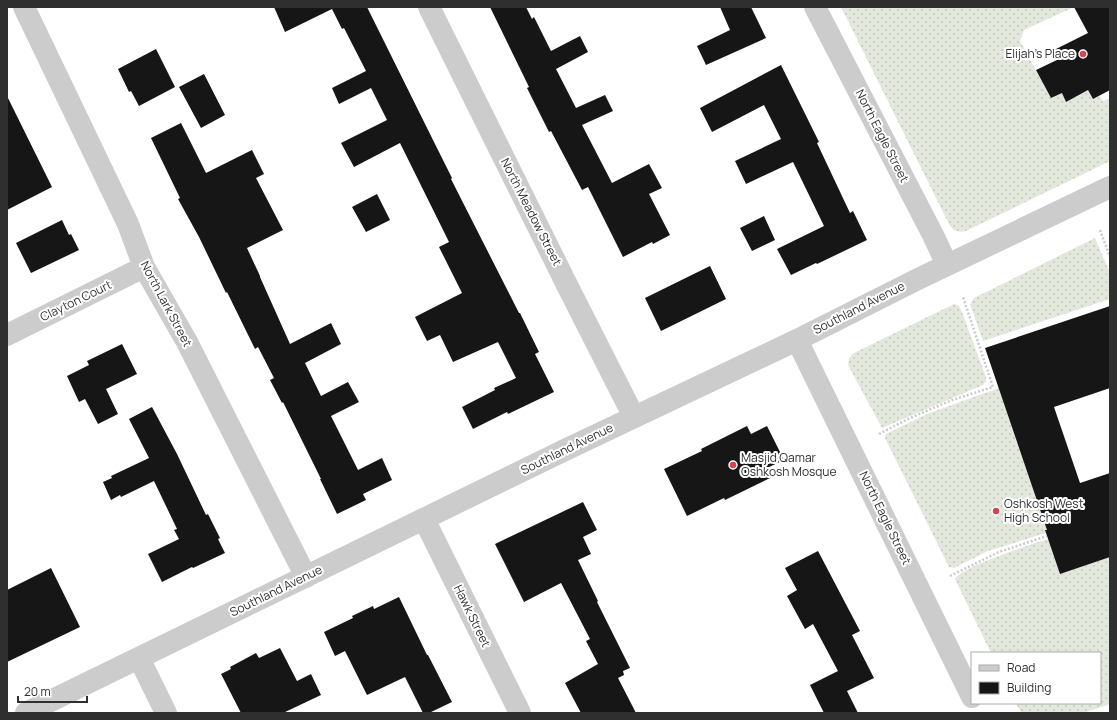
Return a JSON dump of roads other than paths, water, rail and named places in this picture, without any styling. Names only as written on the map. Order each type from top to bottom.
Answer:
[{"type":"street","name":"North Lark Street","points":[[24,7],[128,224],[144,267],[187,342],[306,577]]},
{"type":"street","name":"North Meadow Street","points":[[429,7],[634,417]]},
{"type":"street","name":"North Eagle Street","points":[[815,7],[947,265]]},
{"type":"street","name":"Southland Avenue","points":[[26,713],[634,417],[797,340],[947,265],[1110,188]]},
{"type":"street","name":"Clayton Court","points":[[7,335],[144,267]]},
{"type":"street","name":"North Eagle Street","points":[[797,340],[971,695]]},
{"type":"street","name":"Hawk Street","points":[[424,519],[520,713]]},
{"type":"street","points":[[139,658],[166,713]]},
{"type":"street","points":[[976,704],[980,713]]},
{"type":"place","name":"Elijah’s Place","points":[[1083,54]]},
{"type":"place","name":"Masjid Qamar Oshkosh Mosque","points":[[733,465]]},
{"type":"place","name":"Oshkosh West High School","points":[[996,511]]}]
